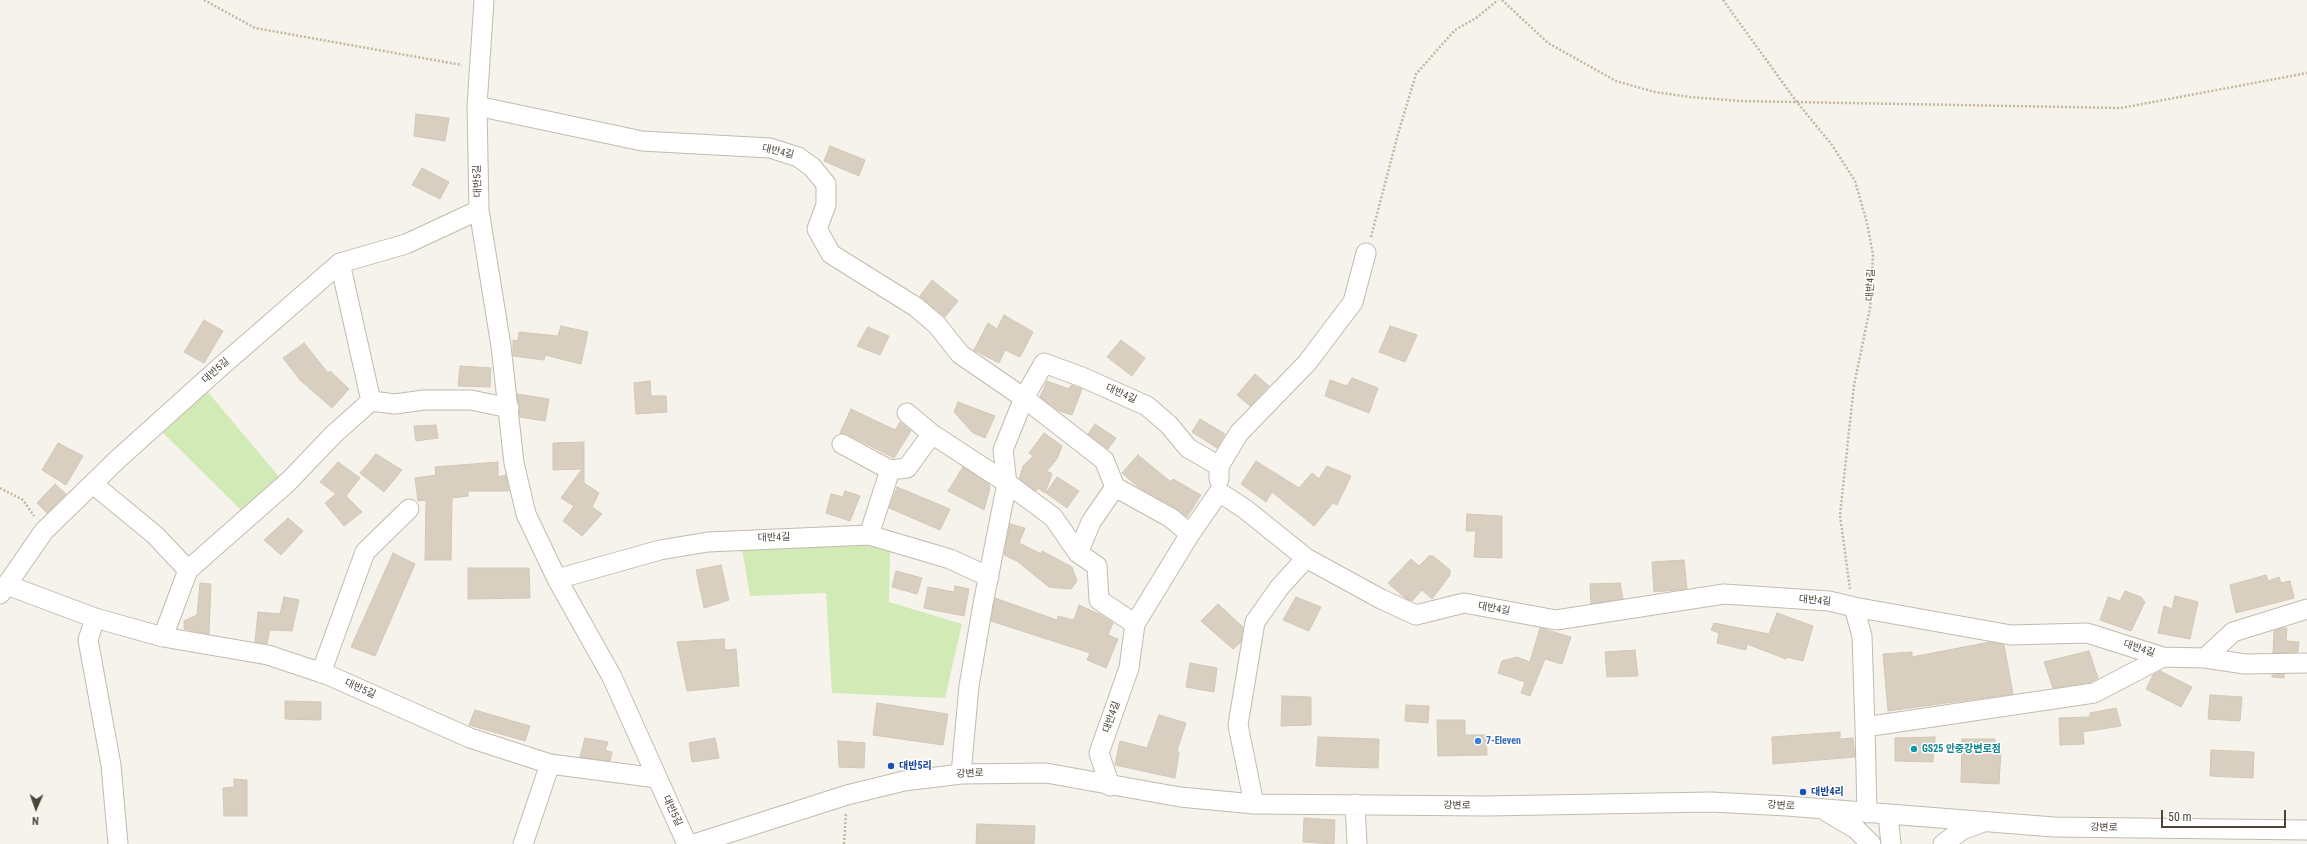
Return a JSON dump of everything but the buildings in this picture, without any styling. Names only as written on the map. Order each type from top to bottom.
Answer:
[{"type":"street","name":"대반5길","points":[[484,0],[477,106],[479,210],[509,408],[514,463],[526,514],[557,579],[612,677],[688,844]]},
{"type":"street","name":"대반4길","points":[[477,106],[642,141],[770,148],[798,157],[812,168],[826,184],[826,205],[816,229],[831,254],[916,307],[937,325],[960,354],[1024,398],[1104,460],[1116,487]]},
{"type":"street","points":[[371,401],[340,263],[406,244],[479,210]]},
{"type":"street","points":[[1219,492],[1219,466],[1239,433],[1307,363],[1353,302],[1366,253]]},
{"type":"street","name":"대반5길","points":[[2,592],[44,532],[93,484],[218,369],[340,263]]},
{"type":"street","name":"대반4길","points":[[961,774],[969,686],[1007,483],[1003,450],[1024,398],[1044,363],[1082,377],[1147,406],[1169,425],[1188,448],[1219,466]]},
{"type":"street","points":[[163,637],[188,570],[288,482],[334,434],[371,401],[395,404],[424,400],[471,400],[509,408]]},
{"type":"street","points":[[908,413],[932,434],[1007,483],[1053,517],[1078,553],[1097,566],[1099,600],[1136,624]]},
{"type":"street","points":[[842,444],[890,470],[907,468],[932,434]]},
{"type":"street","points":[[869,535],[890,470]]},
{"type":"street","points":[[93,484],[155,535],[188,570]]},
{"type":"street","points":[[1078,553],[1091,522],[1116,487],[1171,518],[1190,534]]},
{"type":"street","name":"대반4길","points":[[1110,786],[1099,753],[1129,668],[1136,624],[1190,534],[1219,492],[1245,509],[1306,558],[1381,599],[1416,615],[1464,603],[1556,620],[1724,594],[1829,601],[1854,607],[2011,635],[2087,633],[2163,657],[2205,658],[2245,664],[2307,663]]},
{"type":"street","points":[[321,672],[365,552],[409,509]]},
{"type":"street","name":"대반4길","points":[[557,579],[660,550],[708,542],[869,535],[950,560],[989,577]]},
{"type":"street","points":[[1254,804],[1238,725],[1255,622],[1279,588],[1306,558]]},
{"type":"street","name":"대반5길","points":[[2,592],[7,585],[95,618],[163,637],[268,655],[321,672],[470,738],[550,764],[657,778]]},
{"type":"street","points":[[1854,607],[1862,636],[1867,813]]},
{"type":"street","points":[[2205,658],[2234,632],[2307,609]]},
{"type":"street","points":[[95,618],[88,640],[111,765],[118,844]]},
{"type":"street","name":"대반4길","points":[[1865,727],[2094,693],[2163,657]]},
{"type":"street","points":[[523,844],[550,764]]},
{"type":"street","name":"강변로","points":[[694,844],[847,795],[904,781],[961,774],[1046,773],[1110,786],[1180,797],[1254,804],[1487,806],[1711,802],[2054,827],[2307,830]]},
{"type":"street","points":[[1355,804],[1357,844]]},
{"type":"street","points":[[1822,810],[1856,829],[1871,844]]},
{"type":"street","points":[[1891,844],[1892,815]]},
{"type":"street","points":[[1892,815],[1898,844]]},
{"type":"street","points":[[1943,844],[1962,830],[1984,822]]},
{"type":"path","points":[[204,0],[255,28],[446,64],[479,67]]},
{"type":"path","points":[[1366,253],[1416,74],[1455,30],[1476,18],[1498,0]]},
{"type":"path","points":[[1502,0],[1548,43],[1616,81],[1655,92],[1690,97],[1740,100],[2121,108],[2307,73]]},
{"type":"path","name":"대반4길","points":[[1723,0],[1796,101],[1832,145],[1855,181],[1867,223],[1873,256],[1870,308],[1854,385],[1840,515],[1854,607]]},
{"type":"path","points":[[0,488],[23,500],[44,532]]},
{"type":"path","points":[[844,844],[847,795]]},
{"type":"green space","points":[[207,391],[280,478],[242,511],[163,433]]},
{"type":"green space","points":[[740,537],[819,537],[890,550],[889,602],[962,624],[945,698],[832,693],[826,593],[750,596]]},
{"type":"place","name":"7-Eleven","points":[[1478,741]]},
{"type":"place","name":"GS25 안중강변로점","points":[[1914,749]]},
{"type":"place","name":"대반5리","points":[[891,766]]},
{"type":"place","name":"대반4리","points":[[1803,792]]}]
